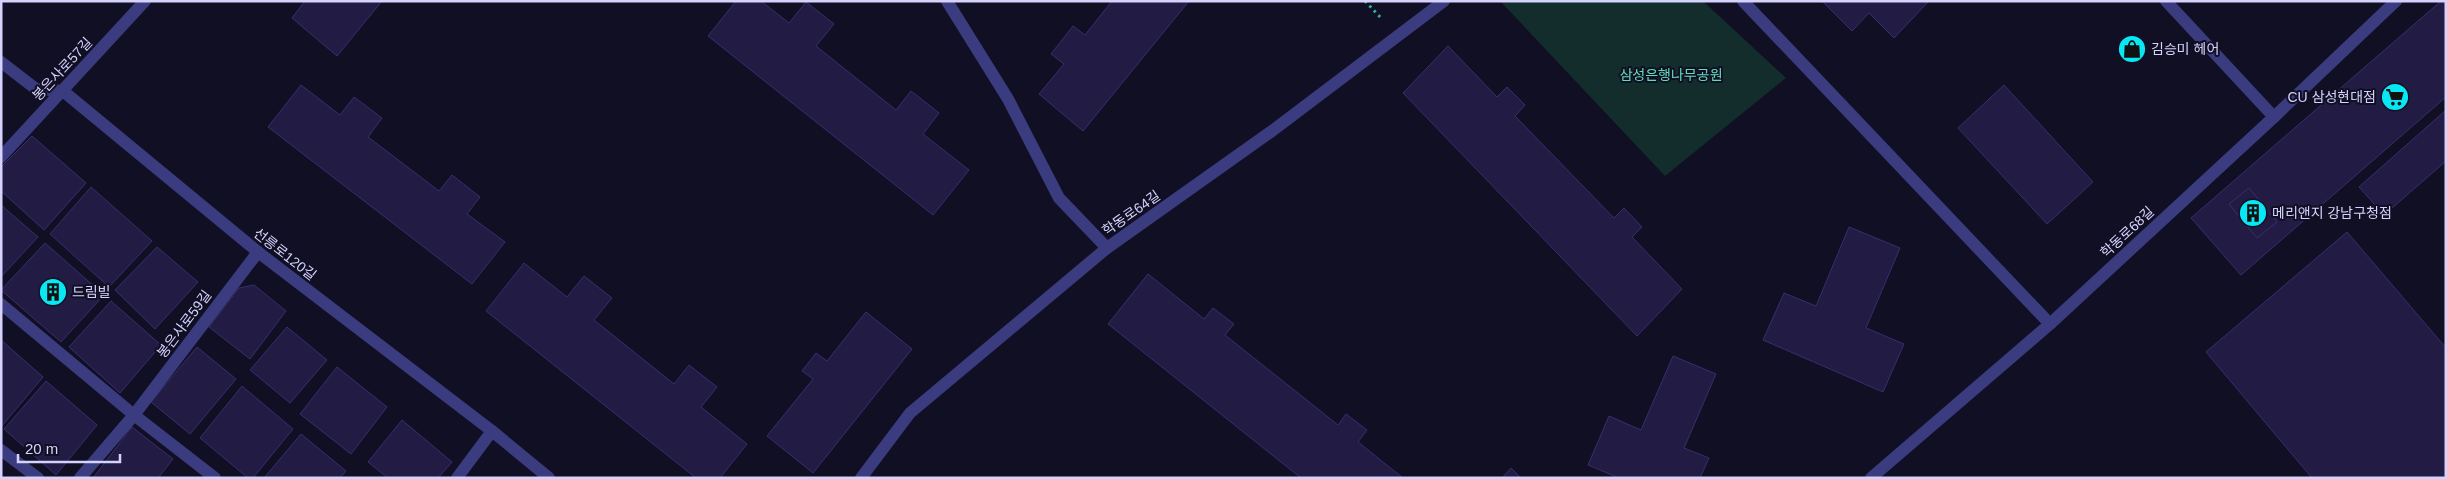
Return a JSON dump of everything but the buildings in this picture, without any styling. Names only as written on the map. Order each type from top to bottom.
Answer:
[{"type":"street","name":"봉은사로57길","points":[[1,157],[145,1]]},
{"type":"street","points":[[947,1],[1008,99],[1059,198],[1107,248]]},
{"type":"street","name":"학동로64길","points":[[861,478],[910,413],[1107,248],[1272,131],[1444,1]]},
{"type":"street","points":[[1743,1],[2050,324]]},
{"type":"street","points":[[2166,1],[2274,118]]},
{"type":"street","name":"학동로68길","points":[[1871,478],[2050,324],[2274,118],[2396,1]]},
{"type":"street","points":[[1,62],[36,90],[66,87]]},
{"type":"street","name":"선릉로120길","points":[[66,87],[258,252],[492,431],[549,478]]},
{"type":"street","name":"봉은사로59길","points":[[80,478],[134,414],[258,252]]},
{"type":"street","points":[[1,304],[215,478]]},
{"type":"street","points":[[457,478],[492,431]]},
{"type":"street","points":[[1,450],[38,478]]},
{"type":"green space","name":"삼성은행나무공원","points":[[1500,1],[1703,1],[1786,78],[1665,176]]},
{"type":"place","name":"김승미 헤어","points":[[2132,49]]},
{"type":"place","name":"CU 삼성현대점","points":[[2395,97]]},
{"type":"place","name":"메리앤지 강남구청점","points":[[2253,213]]},
{"type":"place","name":"드림빌","points":[[53,292]]}]
